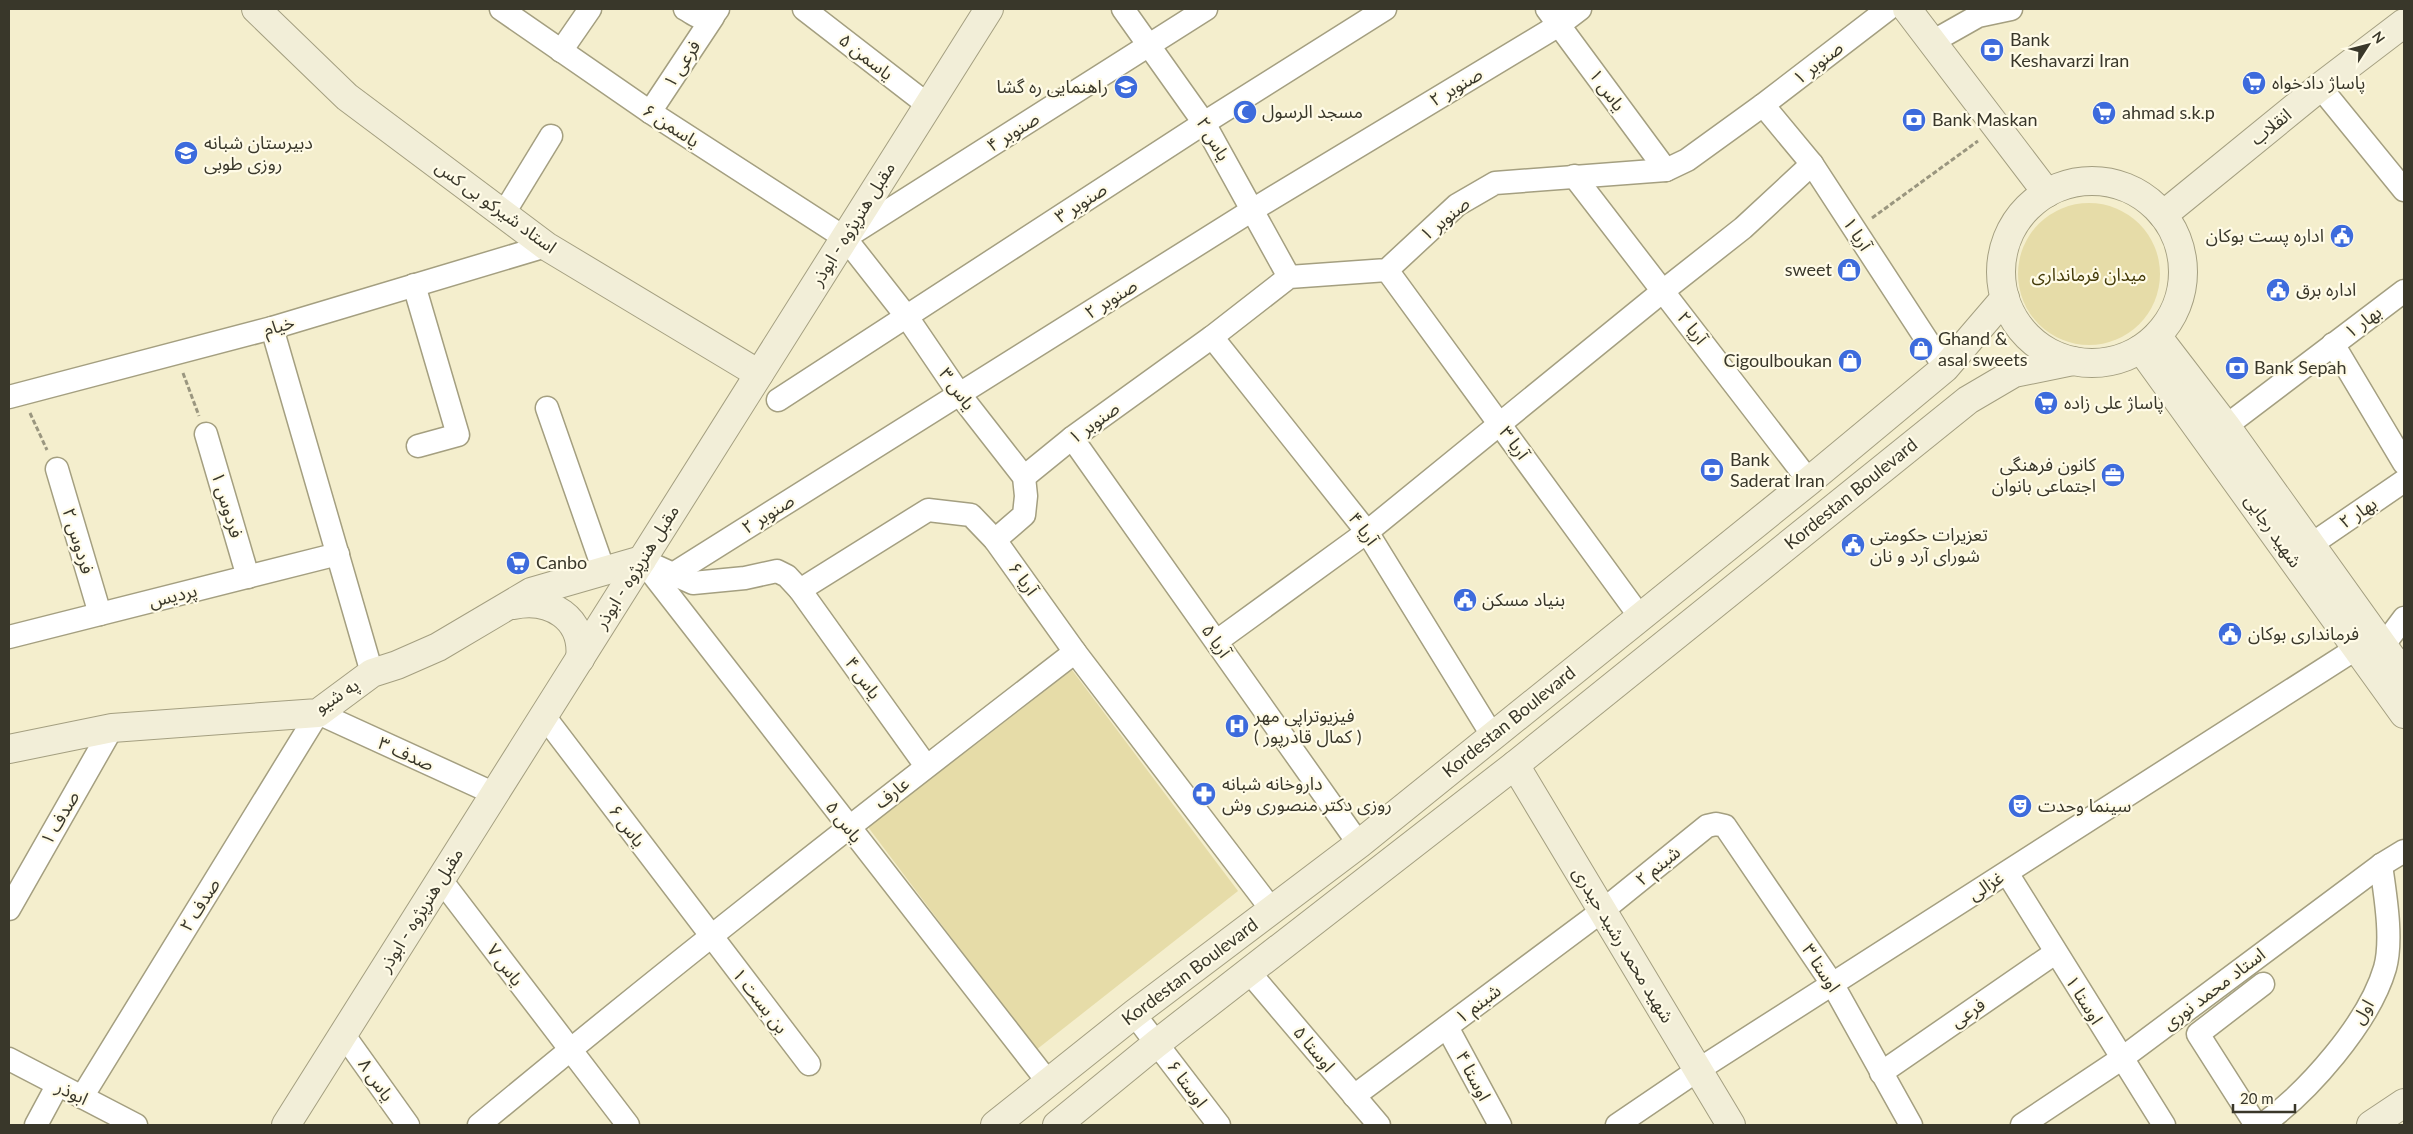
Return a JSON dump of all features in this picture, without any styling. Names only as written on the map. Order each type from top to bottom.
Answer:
[{"type":"main road","name":"استاد شیرکو بی کس","points":[[256,9],[347,97],[546,246],[759,374]]},
{"type":"main road","name":"مقبل هنرپژوه - ابوذر","points":[[286,1125],[988,9]]},
{"type":"main road","points":[[1907,9],[2047,193]]},
{"type":"main road","name":"انقلاب","points":[[2163,215],[2320,87],[2404,23]]},
{"type":"main road","points":[[2096,181],[2122,186],[2144,198],[2163,215],[2175,234],[2182,255],[2183,277],[2180,299],[2170,319],[2149,343],[2120,359],[2096,363],[2073,361],[2050,353],[2031,339],[2015,320],[2005,298],[2001,268],[2007,238],[2024,212],[2047,193],[2070,183],[2096,181]]},
{"type":"main road","name":"Kordestan Boulevard","points":[[995,1125],[1134,1014],[1359,844],[1492,735],[1641,618],[1945,368],[2005,298]]},
{"type":"main road","name":"شهید رجایی","points":[[2149,343],[2226,426],[2312,544],[2370,647],[2404,714]]},
{"type":"main road","name":"شهید رجایی","points":[[2149,343],[2201,430],[2370,647],[2404,675]]},
{"type":"main road","name":"Kordestan Boulevard","points":[[1057,1125],[1156,1044],[1515,765],[1968,400],[2014,373],[2073,361]]},
{"type":"main road","points":[[1945,368],[1968,400]]},
{"type":"main road","name":"په شیو","points":[[9,749],[112,728],[318,713],[372,674],[438,647],[531,592],[642,560]]},
{"type":"main road","points":[[500,609],[525,602],[551,606],[571,622],[578,634],[581,647],[580,659]]},
{"type":"main road","name":"شهید محمد رشید حیدری","points":[[1515,765],[1731,1125]]},
{"type":"main road","points":[[2371,1125],[2404,1103]]},
{"type":"street","name":"یاسمن ۶","points":[[501,9],[650,112],[845,238]]},
{"type":"street","points":[[561,51],[590,9]]},
{"type":"street","points":[[685,9],[702,18],[715,13]]},
{"type":"street","name":"یاسمن ۵","points":[[804,9],[928,105]]},
{"type":"street","name":"یاس ۲","points":[[1123,9],[1204,122],[1254,209],[1289,277]]},
{"type":"street","name":"صنوبر ۴","points":[[845,238],[1206,9]]},
{"type":"street","name":"صنوبر ۳","points":[[778,400],[1204,122],[1385,9]]},
{"type":"street","name":"صنوبر ۲","points":[[673,574],[1254,209],[1553,17],[1580,9]]},
{"type":"street","name":"صنوبر ۱","points":[[1387,270],[1456,205],[1495,183],[1666,170],[1687,160],[1763,105],[1888,9]]},
{"type":"street","points":[[1932,42],[1978,16],[2012,9]]},
{"type":"street","name":"فرعی ۱","points":[[650,112],[715,13]]},
{"type":"street","name":"یاس ۱","points":[[1553,17],[1666,170]]},
{"type":"street","points":[[2320,87],[2404,190]]},
{"type":"street","name":"آریا ۱","points":[[1763,105],[1812,164],[1945,368]]},
{"type":"street","points":[[504,213],[550,136]]},
{"type":"street","points":[[1217,641],[1367,532],[1663,290],[1743,228],[1812,164]]},
{"type":"street","name":"آریا ۲","points":[[1574,176],[1809,480]]},
{"type":"street","name":"یاس ۳","points":[[845,238],[907,317],[960,395],[1024,477]]},
{"type":"street","name":"خیام","points":[[15,396],[272,328],[546,246]]},
{"type":"street","points":[[1289,277],[1387,270]]},
{"type":"street","name":"آریا ۳","points":[[1387,270],[1641,618]]},
{"type":"street","name":"صنوبر ۱","points":[[1024,477],[1072,438],[1212,337],[1289,277]]},
{"type":"street","points":[[414,285],[458,435],[418,446]]},
{"type":"street","name":"بهار ۱","points":[[2226,426],[2404,291]]},
{"type":"street","points":[[272,328],[372,674]]},
{"type":"street","name":"آریا ۴","points":[[1212,337],[1367,532],[1492,735]]},
{"type":"street","points":[[2333,344],[2404,463]]},
{"type":"street","points":[[547,408],[604,571]]},
{"type":"street","name":"فردوس ۱","points":[[206,434],[248,577]]},
{"type":"street","name":"آریا ۵","points":[[1072,438],[1359,844]]},
{"type":"street","name":"فردوس ۲","points":[[56,469],[100,614]]},
{"type":"street","points":[[995,540],[1024,515],[1026,496],[1024,477]]},
{"type":"street","name":"بهار ۲","points":[[2312,544],[2404,481]]},
{"type":"street","name":"آریا ۶","points":[[800,590],[928,510],[971,515],[995,540],[1075,652],[1272,910]]},
{"type":"street","name":"پردیس","points":[[9,637],[338,554]]},
{"type":"street","points":[[642,560],[693,583],[729,580],[777,571],[787,576],[800,590]]},
{"type":"street","name":"یاس ۵","points":[[642,560],[1048,1082]]},
{"type":"street","name":"یاس ۴","points":[[800,590],[926,766]]},
{"type":"street","points":[[2370,647],[2404,618]]},
{"type":"street","name":"غزالی","points":[[1625,1123],[1698,1070],[2007,873],[2370,647]]},
{"type":"street","name":"عارف","points":[[479,1125],[569,1050],[848,827],[1075,652]]},
{"type":"street","name":"صدف ۳","points":[[318,713],[495,794]]},
{"type":"street","name":"صدف ۲","points":[[82,1097],[318,713]]},
{"type":"street","name":"یاس ۶","points":[[544,716],[711,937]]},
{"type":"street","name":"صدف ۱","points":[[9,909],[112,728]]},
{"type":"street","name":"شبنم ۲","points":[[1602,911],[1707,826],[1716,824]]},
{"type":"street","name":"اوستا ۳","points":[[1716,824],[1725,826],[1833,985],[1911,1125]]},
{"type":"street","name":"استاد محمد نوری","points":[[2022,1125],[2121,1059],[2381,865],[2404,851]]},
{"type":"street","name":"اول","points":[[2262,1125],[2303,1091],[2331,1060],[2370,1002],[2385,967],[2388,921],[2381,865]]},
{"type":"street","name":"اوستا ۱","points":[[2007,873],[2121,1059],[2164,1125]]},
{"type":"street","name":"یاس ۷","points":[[440,880],[628,1125]]},
{"type":"street","name":"شبنم ۱","points":[[1354,1096],[1602,911]]},
{"type":"street","name":"بن بست ۱","points":[[711,937],[809,1064]]},
{"type":"street","name":"فرعی","points":[[1881,1073],[2055,953]]},
{"type":"street","points":[[2385,967],[2404,954]]},
{"type":"street","name":"اوستا ۵","points":[[1249,972],[1379,1125]]},
{"type":"street","points":[[2256,1125],[2198,1034],[2263,984]]},
{"type":"street","name":"اوستا ۶","points":[[1134,1014],[1219,1125]]},
{"type":"street","name":"اوستا ۴","points":[[1447,1027],[1500,1125]]},
{"type":"street","name":"یاس ۸","points":[[343,1034],[408,1125]]},
{"type":"street","name":"ابوذر","points":[[9,1059],[57,1086],[136,1125]]},
{"type":"street","points":[[36,1125],[57,1086]]},
{"type":"path","points":[[1855,230],[1997,128]]},
{"type":"path","points":[[175,354],[206,434]]},
{"type":"path","points":[[15,396],[56,469]]},
{"type":"green space","name":"میدان فرمانداری","points":[[2089,203],[2103,204],[2116,208],[2140,223],[2155,247],[2159,260],[2159,288],[2155,301],[2140,325],[2116,340],[2103,344],[2089,345],[2075,344],[2062,340],[2038,325],[2023,301],[2019,288],[2018,274],[2019,260],[2023,247],[2038,223],[2062,208],[2075,204]]},
{"type":"green space","points":[[1072,670],[1238,891],[1036,1050],[868,827]]},
{"type":"place","name":"Bank Keshavarzi Iran","points":[[1992,50]]},
{"type":"place","name":"پاساژ دادخواه","points":[[2254,83]]},
{"type":"place","name":"راهنمایی ره گشا","points":[[1126,87]]},
{"type":"place","name":"مسجد الرسول","points":[[1245,112]]},
{"type":"place","name":"ahmad s.k.p","points":[[2104,113]]},
{"type":"place","name":"Bank Maskan","points":[[1914,120]]},
{"type":"place","name":"دبیرستان شبانه روزی طوبی","points":[[186,153]]},
{"type":"place","name":"اداره پست بوکان","points":[[2342,236]]},
{"type":"place","name":"sweet","points":[[1849,270]]},
{"type":"place","name":"اداره برق","points":[[2278,290]]},
{"type":"place","name":"Ghand & asal sweets","points":[[1921,349]]},
{"type":"place","name":"Cigoulboukan","points":[[1850,361]]},
{"type":"place","name":"Bank Sepah","points":[[2237,368]]},
{"type":"place","name":"پاساژ علی زاده","points":[[2046,403]]},
{"type":"place","name":"Bank Saderat Iran","points":[[1712,470]]},
{"type":"place","name":"کانون فرهنگی اجتماعی بانوان","points":[[2113,475]]},
{"type":"place","name":"تعزیرات حکومتی شورای آرد و نان","points":[[1853,545]]},
{"type":"place","name":"Canbo","points":[[518,563]]},
{"type":"place","name":"بنیاد مسکن","points":[[1465,600]]},
{"type":"place","name":"فرمانداری بوکان","points":[[2230,634]]},
{"type":"place","name":"فیزیوتراپی مهر ( کمال قادرپور )","points":[[1237,726]]},
{"type":"place","name":"داروخانه شبانه روزی دکتر منصوری وش","points":[[1204,794]]},
{"type":"place","name":"سینما وحدت","points":[[2020,806]]}]
